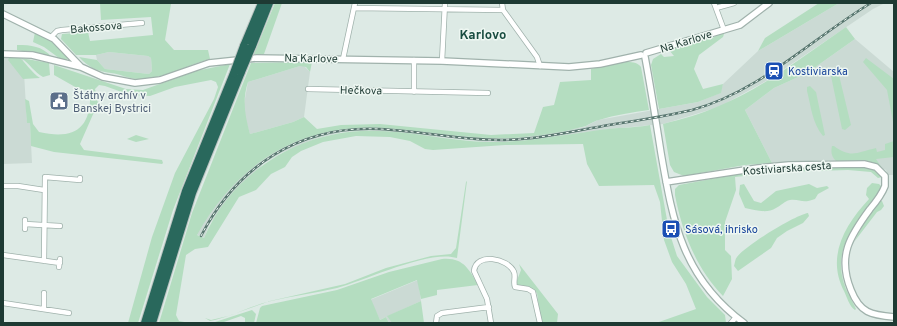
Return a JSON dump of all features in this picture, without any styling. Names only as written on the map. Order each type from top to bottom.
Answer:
[{"type":"highway","points":[[145,323],[186,191],[267,5]]},
{"type":"highway","points":[[152,323],[190,200],[237,73]]},
{"type":"street","points":[[442,61],[445,3]]},
{"type":"street","points":[[502,3],[503,10],[537,57],[540,66]]},
{"type":"street","points":[[715,5],[734,3]]},
{"type":"street","points":[[724,30],[742,24],[769,3]]},
{"type":"street","name":"Na Karlove","points":[[3,14],[51,37],[81,67],[114,80],[144,83],[160,80],[197,66],[219,61],[278,58],[414,60],[540,66],[591,66],[644,55],[724,30],[715,5]]},
{"type":"street","points":[[343,59],[354,6],[444,10],[503,10]]},
{"type":"street","name":"Bakossova","points":[[51,37],[57,31],[62,30],[142,23]]},
{"type":"street","points":[[3,54],[32,55],[81,67]]},
{"type":"street","points":[[644,55],[666,182],[675,224],[689,260],[707,288],[744,323]]},
{"type":"street","points":[[68,64],[73,58]]},
{"type":"street","points":[[414,60],[414,92]]},
{"type":"street","name":"Hečkova","points":[[308,89],[488,93]]},
{"type":"street","name":"Kostiviarska cesta","points":[[666,182],[774,166],[860,164],[872,166],[882,172],[886,179],[884,189],[849,242],[845,254],[845,266],[851,290],[862,308],[873,314],[894,317]]},
{"type":"street","points":[[44,261],[44,177],[80,180],[80,178]]},
{"type":"street","points":[[3,186],[18,186],[44,190]]},
{"type":"street","points":[[25,224],[60,225]]},
{"type":"street","points":[[3,255],[60,263]]},
{"type":"street","points":[[491,323],[489,307],[484,292],[474,274],[474,268],[477,264],[487,259],[496,259],[513,271],[515,287],[528,289],[534,292],[540,323]]},
{"type":"street","points":[[44,293],[44,309]]},
{"type":"street","points":[[3,303],[68,313]]},
{"type":"street","points":[[436,323],[437,316],[442,313],[489,307]]},
{"type":"street","points":[[731,323],[736,317]]},
{"type":"shaded area","points":[[839,3],[885,3],[873,9],[768,80],[719,107],[663,124],[610,129],[532,140],[485,142],[412,134],[361,131],[342,132],[318,138],[281,153],[263,164],[210,223],[204,238],[196,234],[219,200],[235,182],[253,166],[276,151],[301,139],[330,131],[364,128],[471,137],[493,138],[530,136],[584,127],[598,120],[698,102],[720,93],[723,84],[758,51]]},
{"type":"shaded area","points":[[855,39],[894,72],[894,175],[888,175],[886,170],[869,164],[830,160],[772,163],[745,110],[774,88],[807,73]]},
{"type":"shaded area","points":[[109,52],[148,56],[151,58],[152,71],[149,74],[105,69],[97,60],[96,55]]},
{"type":"shaded area","points":[[23,56],[27,123],[30,123],[32,163],[3,164],[3,57]]},
{"type":"shaded area","points":[[303,65],[310,72],[304,117],[293,122],[250,134],[245,117],[244,104],[248,82]]},
{"type":"shaded area","points":[[418,280],[421,301],[388,316],[392,323],[389,323],[386,317],[380,320],[370,300]]},
{"type":"green space","points":[[100,3],[171,4],[165,40],[174,50],[208,50],[210,59],[165,75],[147,79],[131,78],[114,74],[102,71],[86,64],[79,57],[97,60],[105,69],[149,74],[152,71],[151,58],[148,56],[109,52],[96,55],[76,55],[61,39],[62,34],[88,32],[90,41],[153,35],[151,17],[101,20]]},
{"type":"green space","points":[[275,3],[282,3],[264,54],[254,54]]},
{"type":"green space","points":[[819,3],[839,3],[758,51],[765,38]]},
{"type":"green space","points":[[846,27],[855,39],[807,73],[774,88],[745,110],[772,163],[745,165],[684,176],[674,172],[670,165],[663,124],[712,109],[752,90],[784,70]]},
{"type":"green space","points":[[35,32],[46,37],[68,56],[66,61],[59,60],[59,58],[44,47],[33,42]]},
{"type":"green space","points":[[722,32],[724,34],[723,37],[699,55],[694,69],[703,89],[723,84],[721,93],[698,102],[659,109],[651,65],[653,59],[661,54],[664,57],[674,56],[669,50],[701,40],[711,39]]},
{"type":"green space","points":[[17,45],[27,45],[40,48],[52,57],[17,50]]},
{"type":"green space","points":[[19,57],[40,78],[23,79],[8,60],[9,58]]},
{"type":"green space","points":[[21,58],[49,63],[50,75],[43,77]]},
{"type":"green space","points":[[866,58],[894,79],[894,127],[887,90],[863,62]]},
{"type":"green space","points":[[312,62],[310,72],[306,67],[300,66],[248,82],[245,95],[245,108],[250,134],[293,122],[304,117],[317,129],[341,125],[380,124],[491,135],[534,133],[543,107],[554,105],[560,82],[591,80],[591,69],[625,62],[632,62],[641,67],[649,110],[611,117],[566,131],[514,138],[466,137],[384,128],[354,128],[325,132],[299,141],[274,153],[252,168],[231,187],[213,210],[197,235],[204,238],[215,216],[230,196],[247,178],[267,162],[312,140],[336,134],[376,131],[407,133],[469,141],[500,142],[531,140],[608,129],[650,125],[669,231],[677,256],[707,297],[725,315],[726,323],[656,323],[696,309],[686,284],[672,262],[664,240],[660,202],[654,185],[599,186],[587,164],[583,144],[505,145],[433,150],[425,149],[410,141],[390,137],[356,136],[323,142],[301,151],[292,157],[285,167],[271,174],[256,190],[239,197],[208,247],[195,249],[186,255],[176,315],[179,321],[190,323],[159,323],[192,213],[251,63]]},
{"type":"green space","points":[[230,64],[173,210],[138,323],[128,323],[152,237],[175,173],[214,99],[218,87],[216,82],[211,80],[175,87],[150,96],[130,95],[99,85],[95,89],[98,103],[80,144],[84,150],[162,160],[162,164],[54,152],[31,146],[30,123],[27,123],[25,99],[29,101],[33,124],[39,132],[51,134],[71,133],[84,123],[88,115],[90,91],[77,88],[54,75],[54,65],[126,89],[143,90],[196,71]]},
{"type":"green space","points":[[834,69],[838,71],[851,125],[845,130],[842,129],[831,76],[831,71]]},
{"type":"green space","points":[[810,86],[816,92],[825,135],[823,136],[816,126],[812,114],[807,91],[807,87]]},
{"type":"green space","points":[[136,135],[149,139],[136,142],[127,139]]},
{"type":"green space","points":[[894,141],[894,157],[876,159],[882,168],[876,165],[840,163],[834,158],[831,149],[832,146],[834,146],[845,152],[859,153],[876,148],[877,152],[885,150],[885,144]]},
{"type":"green space","points":[[860,166],[875,170],[882,177],[878,178],[871,172],[848,170],[780,172],[735,177],[736,190],[725,222],[725,250],[731,256],[732,279],[723,296],[713,285],[705,274],[686,236],[675,195],[675,189],[679,185],[754,171],[790,168]]},
{"type":"green space","points":[[467,181],[457,258],[445,256],[415,261],[337,288],[267,302],[345,284],[386,268],[431,256],[451,254],[456,248]]},
{"type":"green space","points":[[872,183],[879,184],[882,187],[853,228],[844,247],[842,256],[842,277],[856,309],[855,310],[848,301],[839,278],[837,266],[838,253],[841,242],[852,219],[869,199],[866,195],[867,188]]},
{"type":"green space","points":[[744,184],[754,201],[761,203],[776,191],[809,184],[817,188],[827,186],[829,188],[818,194],[815,199],[804,201],[790,200],[772,210],[761,211],[745,208],[739,194],[740,185]]},
{"type":"green space","points":[[880,201],[882,201],[884,206],[877,212],[854,242],[864,223]]},
{"type":"green space","points":[[808,213],[809,216],[803,223],[777,238],[771,248],[738,271],[734,266],[736,258],[750,246],[782,225]]},
{"type":"green space","points":[[442,259],[460,262],[472,274],[478,285],[437,290],[437,295],[421,299],[417,280],[371,299],[380,320],[386,317],[389,323],[256,323],[260,308],[262,306],[337,290],[389,272]]},
{"type":"green space","points":[[519,264],[558,314],[557,323],[541,323],[537,293],[528,287],[518,286],[516,283],[521,270]]},
{"type":"green space","points":[[421,301],[424,323],[392,323],[387,316]]},
{"type":"green space","points":[[252,310],[256,314],[254,323],[245,323],[245,318],[241,316],[224,322],[212,323]]},
{"type":"green space","points":[[228,316],[210,321],[205,318],[211,320]]},
{"type":"railway","points":[[201,236],[216,211],[233,189],[252,170],[274,155],[298,143],[323,134],[351,130],[380,129],[484,140],[512,140],[648,119],[692,110],[741,90],[763,77],[871,3]]},
{"type":"place","name":"Kostiviarska","points":[[774,71]]},
{"type":"place","name":"Štátny archív v Banskej Bystrici","points":[[59,101]]},
{"type":"place","name":"Sásová, ihrisko","points":[[671,229]]},
{"type":"district","name":"Karlovo","points":[[483,34]]}]
